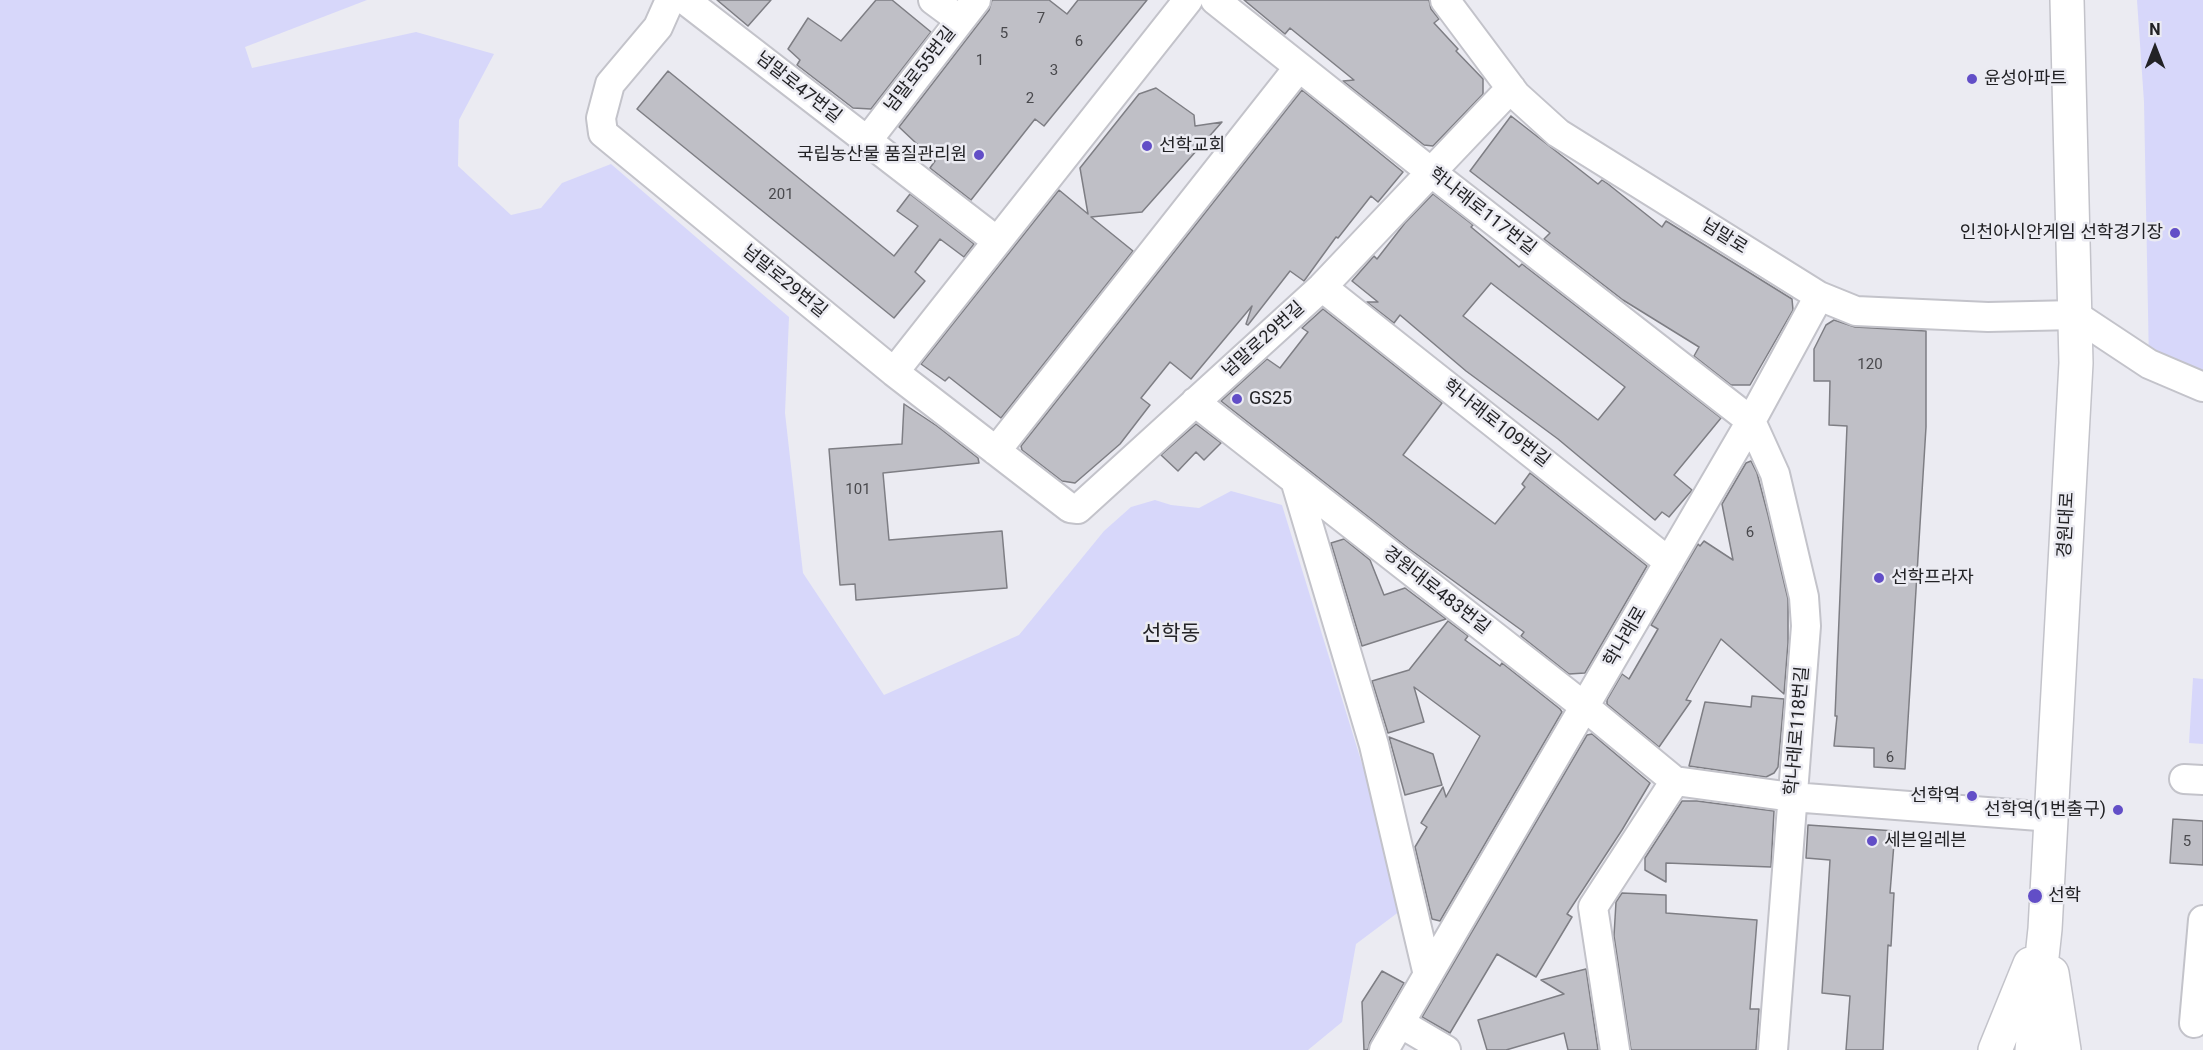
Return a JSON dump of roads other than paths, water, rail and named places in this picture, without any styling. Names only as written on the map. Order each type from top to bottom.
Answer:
[{"type":"main road","name":"경원대로","points":[[2032,1050],[2045,930],[2076,363],[2067,0]]},
{"type":"main road","points":[[1995,1050],[2045,930]]},
{"type":"main road","points":[[2045,930],[2064,1050]]},
{"type":"street","name":"넘말로29번길","points":[[670,0],[658,27],[610,84],[601,118],[603,133],[894,372],[1070,507],[1078,509],[1322,287],[1511,88]]},
{"type":"street","name":"넘말로47번길","points":[[685,0],[997,241]]},
{"type":"street","points":[[933,0],[968,10]]},
{"type":"street","points":[[894,372],[1188,0]]},
{"type":"street","name":"학나래로117번길","points":[[1215,0],[1431,172],[1751,421]]},
{"type":"street","name":"넘말로","points":[[1445,0],[1511,88],[1558,133],[1819,296],[1856,311],[1988,317],[2074,315]]},
{"type":"street","name":"넘말로55번길","points":[[867,141],[968,10]]},
{"type":"street","points":[[996,451],[1299,67]]},
{"type":"street","name":"학나래로109번길","points":[[1322,287],[1669,562]]},
{"type":"street","name":"학나래로","points":[[1384,1050],[1751,421],[1819,296]]},
{"type":"street","points":[[2074,315],[2149,364],[2203,387]]},
{"type":"street","name":"경원대로483번길","points":[[1195,402],[1585,707],[1675,781]]},
{"type":"street","name":"학나래로118번길","points":[[1751,421],[1775,474],[1804,597],[1806,626],[1773,1050]]},
{"type":"street","points":[[1295,480],[1374,745],[1428,975]]},
{"type":"street","points":[[1615,1050],[1593,907],[1675,781],[1792,797],[2052,817]]},
{"type":"street","points":[[2194,1023],[2203,920]]},
{"type":"street","points":[[1400,1023],[1446,1050]]},
{"type":"place","name":"윤성아파트","points":[[1972,79]]},
{"type":"place","name":"선학교회","points":[[1147,146]]},
{"type":"place","name":"국립농산물 품질관리원","points":[[979,155]]},
{"type":"place","name":"인천아시안게임 선학경기장","points":[[2175,233]]},
{"type":"place","name":"GS25","points":[[1237,399]]},
{"type":"place","name":"선학프라자","points":[[1879,578]]},
{"type":"place","name":"선학역","points":[[1972,796]]},
{"type":"place","name":"선학역(1번출구)","points":[[2118,810]]},
{"type":"place","name":"세븐일레븐","points":[[1872,841]]},
{"type":"place","name":"선학","points":[[2035,896]]},
{"type":"district","name":"선학동","points":[[1171,635]]}]
